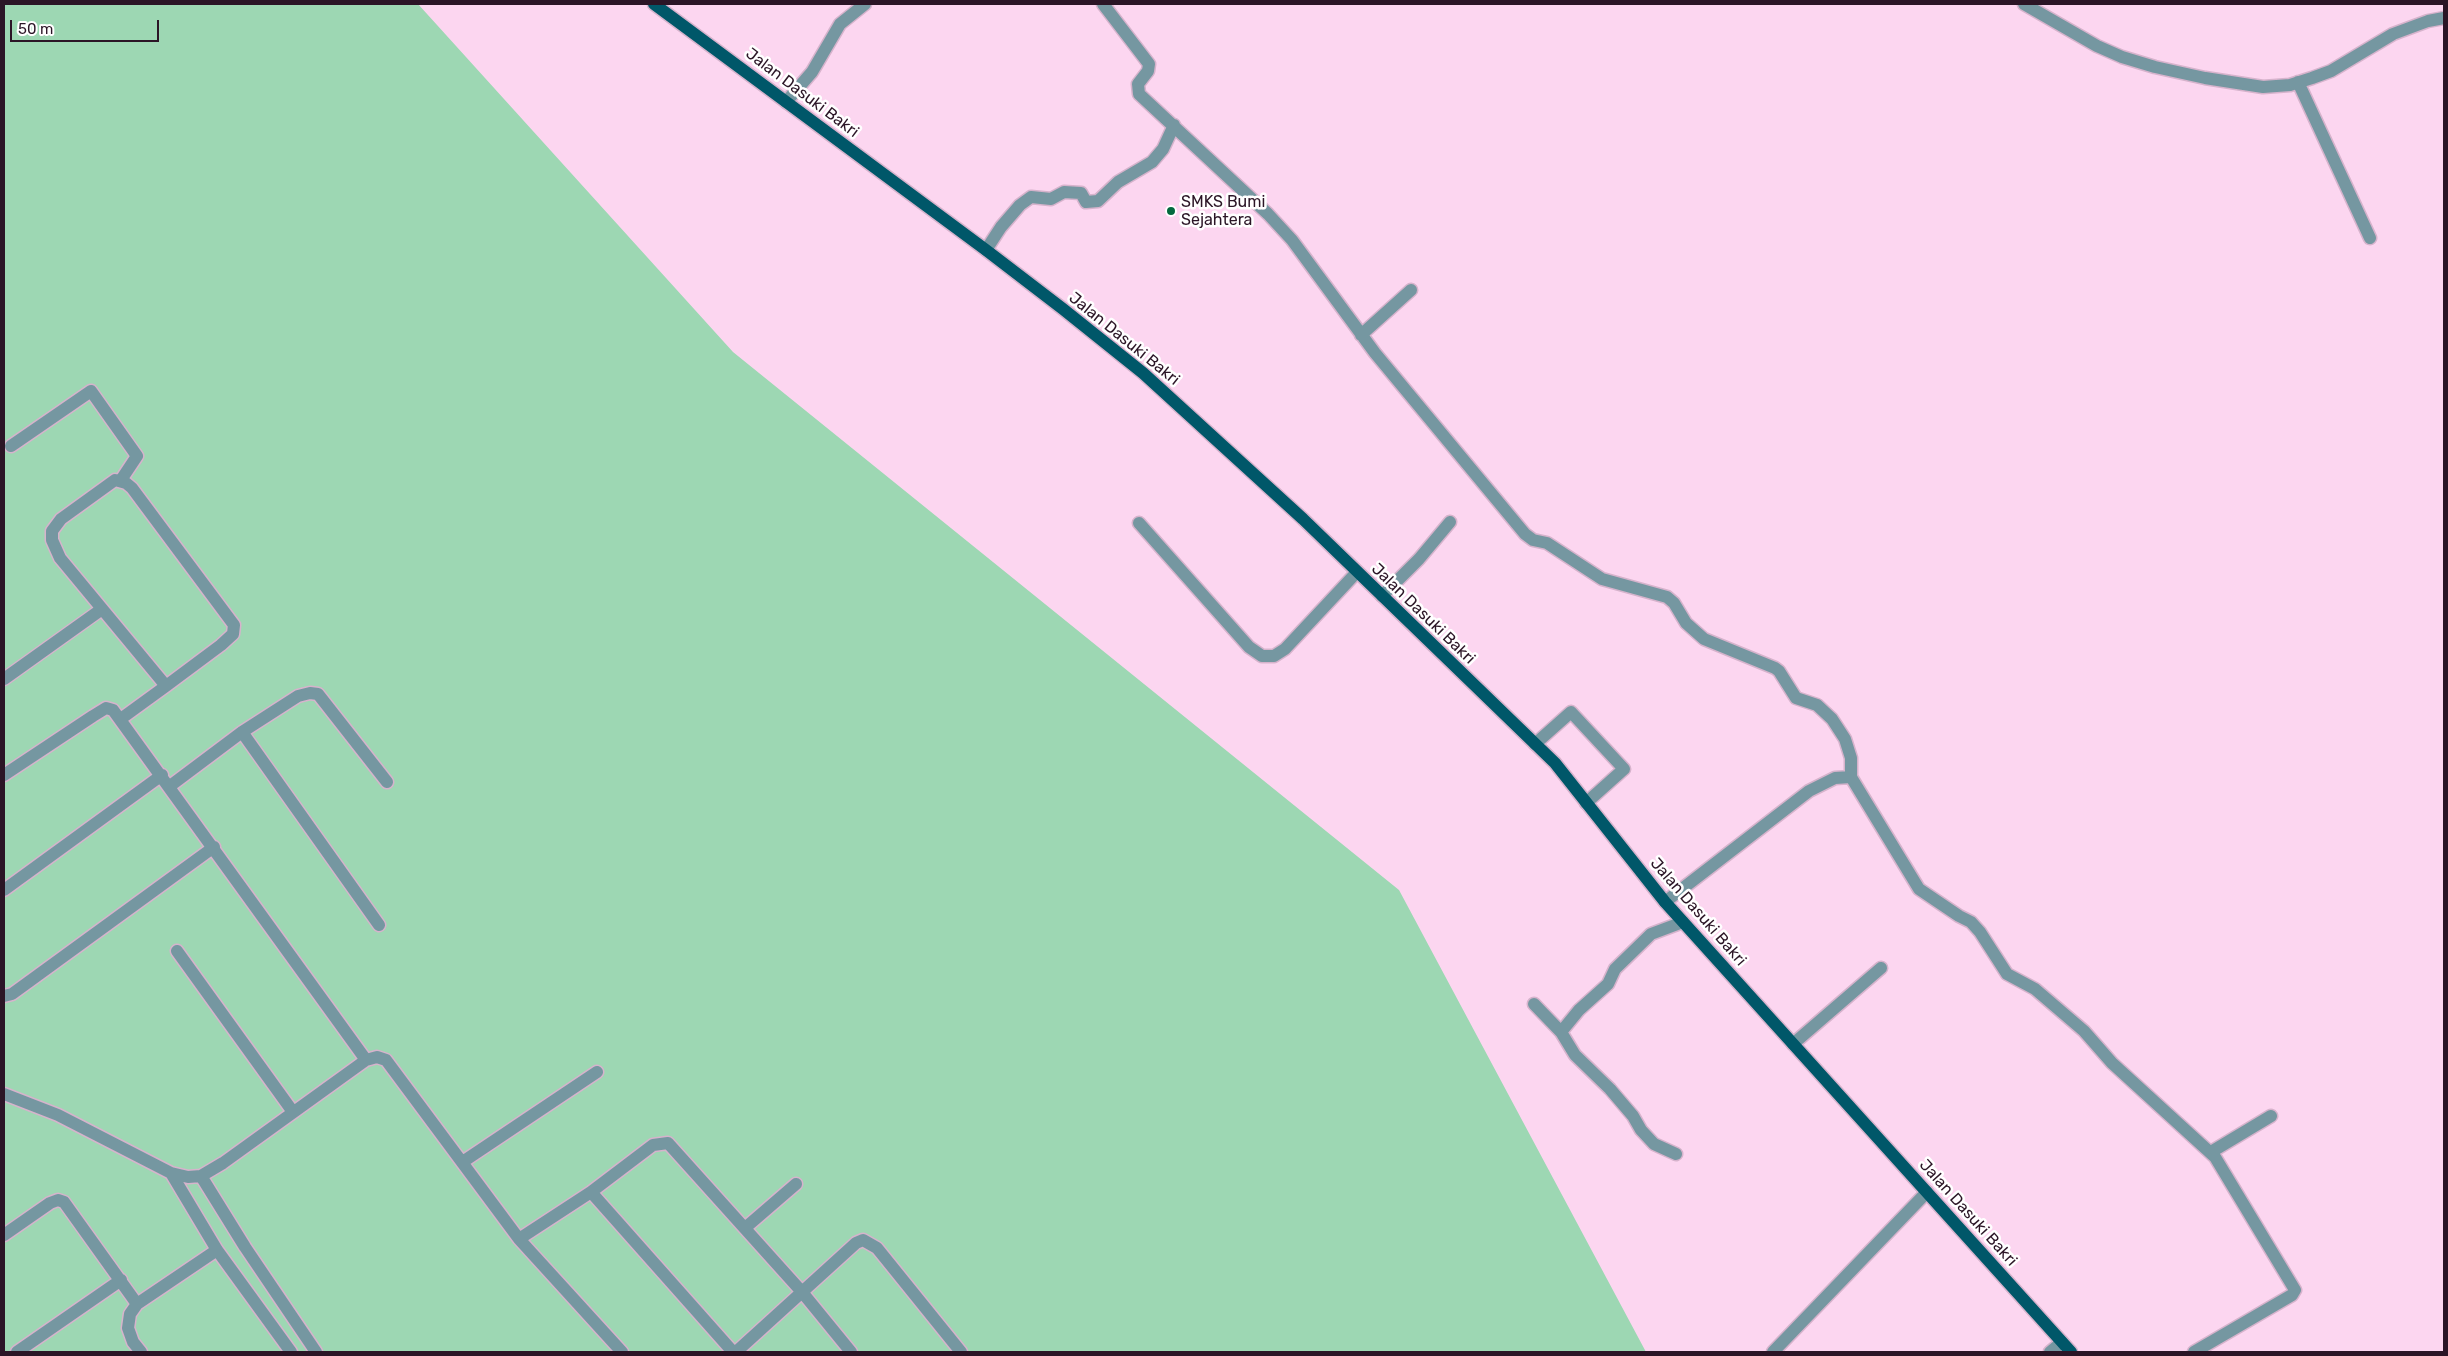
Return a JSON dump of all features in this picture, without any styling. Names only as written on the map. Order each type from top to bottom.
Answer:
[{"type":"main road","name":"Jalan Dasuki Bakri","points":[[654,4],[986,250],[1142,372],[1296,513],[1555,763],[1665,902],[2071,1352]]},
{"type":"street","points":[[786,102],[812,72],[840,24],[865,4]]},
{"type":"street","points":[[1103,4],[1149,64],[1148,71],[1138,84],[1139,94],[1174,125],[1292,240],[1361,334],[1525,534],[1533,540],[1547,543],[1602,579],[1666,597],[1686,623],[1704,639],[1779,672],[1796,698],[1817,705],[1832,719],[1845,739],[1851,758],[1851,777],[1919,889],[1971,922],[1980,932],[2007,974],[2035,989],[2084,1031],[2112,1063],[2211,1152],[2295,1290],[2292,1295],[2194,1352]]},
{"type":"street","points":[[2024,4],[2097,46],[2122,57],[2155,67],[2263,87],[2281,86],[2331,71],[2405,28],[2444,18]]},
{"type":"street","points":[[2298,82],[2370,238]]},
{"type":"street","points":[[986,250],[1001,227],[1020,205],[1032,197],[1051,199],[1064,192],[1081,193],[1086,202],[1098,201],[1118,182],[1152,162],[1163,149],[1174,125]]},
{"type":"street","points":[[1361,334],[1411,290]]},
{"type":"street","points":[[11,446],[92,391],[137,456],[121,480]]},
{"type":"street","points":[[122,718],[166,686],[221,645],[233,634],[234,625],[132,488],[121,480],[115,480],[61,519],[52,531],[52,540],[60,558],[166,686]]},
{"type":"street","points":[[1382,596],[1419,559],[1450,522]]},
{"type":"street","points":[[1139,524],[1249,647],[1262,656],[1274,656],[1285,649],[1357,572]]},
{"type":"street","points":[[4,679],[102,609]]},
{"type":"street","points":[[170,786],[242,732],[298,696],[310,693],[318,694],[387,782]]},
{"type":"street","points":[[4,775],[106,708],[113,710],[122,718],[366,1060]]},
{"type":"street","points":[[1535,744],[1571,712],[1624,769],[1586,803]]},
{"type":"street","points":[[242,732],[379,925]]},
{"type":"street","points":[[4,890],[162,774]]},
{"type":"street","points":[[1665,902],[1809,791],[1835,778],[1851,777]]},
{"type":"street","points":[[4,996],[12,994],[214,848]]},
{"type":"street","points":[[1561,1032],[1579,1010],[1608,984],[1615,969],[1651,934],[1684,922]]},
{"type":"street","points":[[177,952],[293,1112]]},
{"type":"street","points":[[1793,1044],[1881,968]]},
{"type":"street","points":[[1534,1004],[1561,1032],[1575,1055],[1610,1089],[1654,1144],[1676,1154]]},
{"type":"street","points":[[4,1094],[58,1115],[171,1173],[188,1177],[201,1176],[223,1163],[366,1060],[377,1057],[386,1060],[519,1238],[622,1352]]},
{"type":"street","points":[[464,1162],[597,1072]]},
{"type":"street","points":[[2211,1152],[2270,1116]]},
{"type":"street","points":[[519,1238],[591,1192],[653,1145],[668,1143],[802,1292],[851,1352]]},
{"type":"street","points":[[171,1173],[217,1250],[291,1352]]},
{"type":"street","points":[[201,1176],[245,1247],[316,1352]]},
{"type":"street","points":[[745,1228],[796,1184]]},
{"type":"street","points":[[591,1192],[735,1352],[856,1243],[863,1240],[870,1242],[876,1248],[962,1352]]},
{"type":"street","points":[[1773,1352],[1927,1192]]},
{"type":"street","points":[[4,1235],[50,1203],[58,1200],[64,1202],[137,1304]]},
{"type":"street","points":[[141,1352],[133,1342],[128,1328],[130,1314],[137,1304],[217,1250]]},
{"type":"street","points":[[17,1352],[121,1280]]},
{"type":"street","points":[[2050,1352],[2062,1342]]},
{"type":"green space","points":[[4,4],[418,4],[733,352],[1399,890],[1646,1352],[4,1352]]},
{"type":"place","name":"SMKS Bumi Sejahtera","points":[[1171,211]]}]
